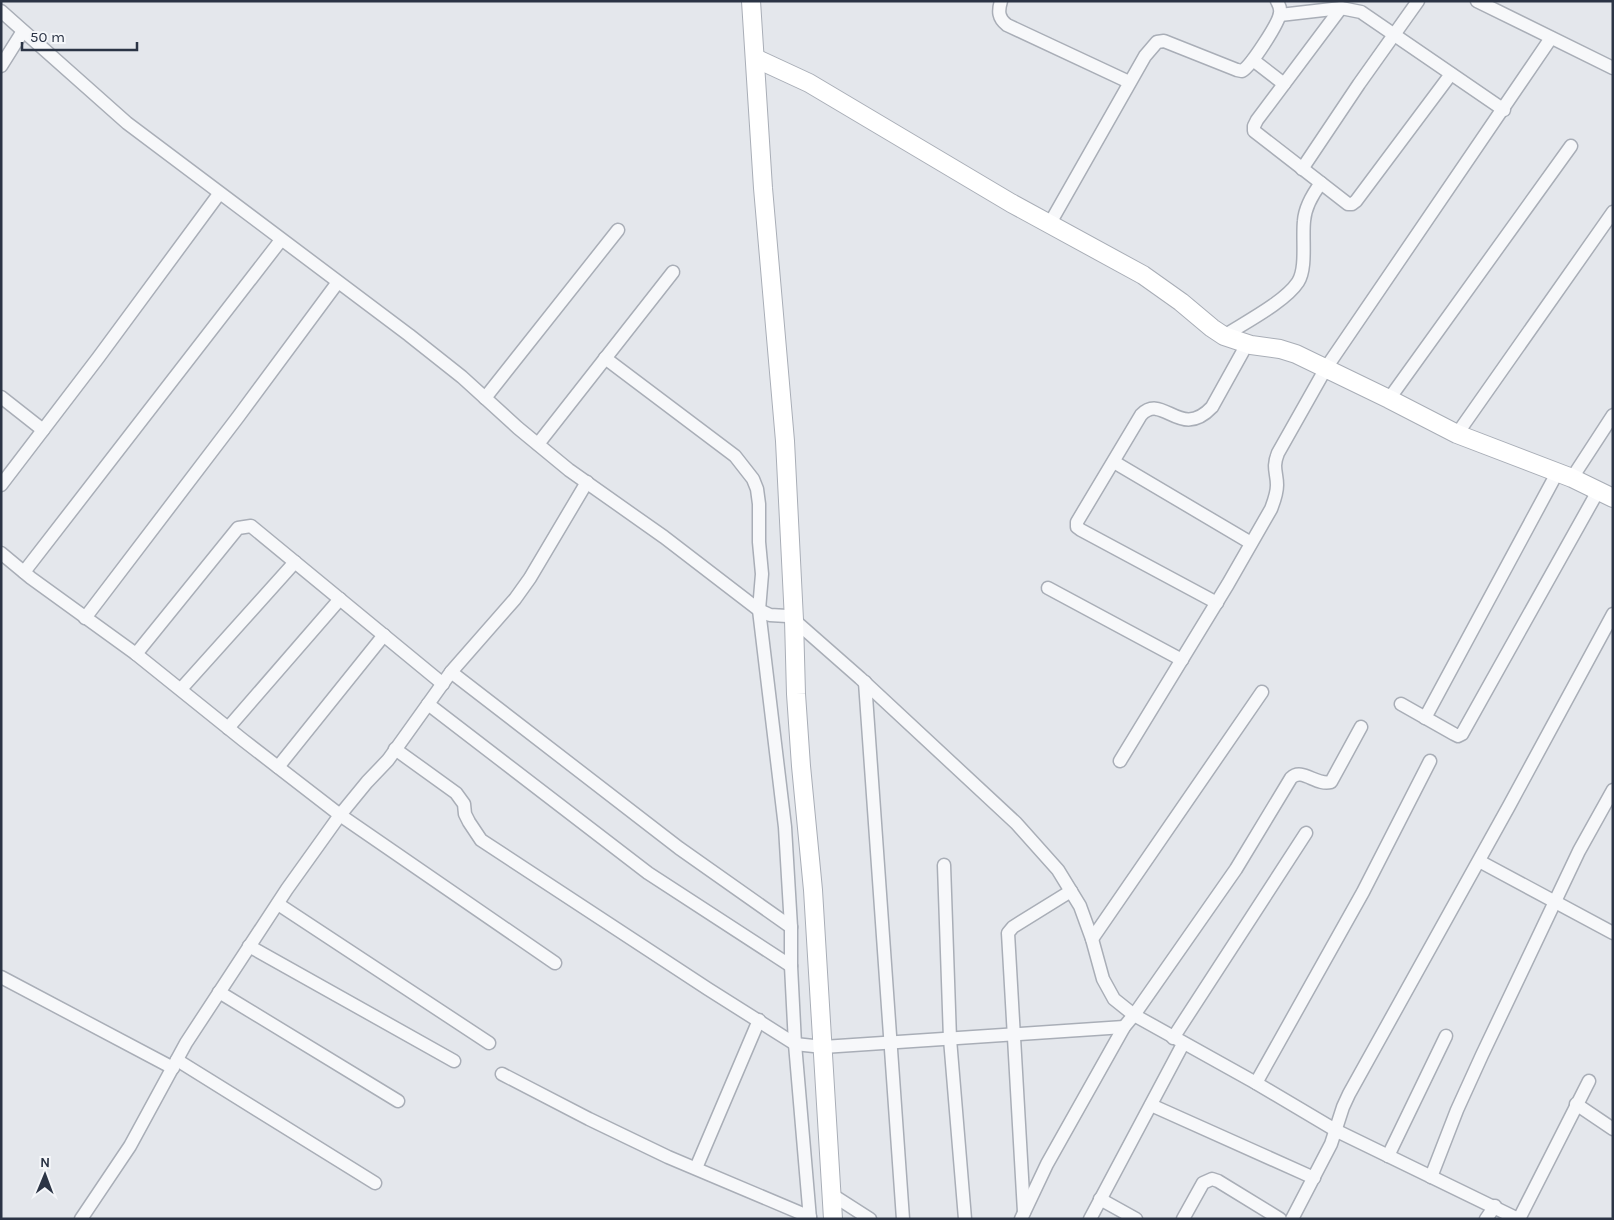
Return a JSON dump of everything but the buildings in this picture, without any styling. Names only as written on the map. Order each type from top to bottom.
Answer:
[{"type":"street","points":[[751,1],[764,198],[785,441],[789,618],[813,890],[818,1047],[833,1219]]},
{"type":"street","points":[[1001,1],[999,11],[1001,20],[1007,25],[1129,82]]},
{"type":"street","points":[[1049,225],[1129,82],[1145,56],[1157,42],[1164,41],[1177,45],[1237,70],[1242,70],[1247,68],[1253,60],[1280,15],[1277,1]]},
{"type":"street","points":[[1302,169],[1418,1]]},
{"type":"street","points":[[1477,1],[1613,68]]},
{"type":"street","points":[[1280,15],[1341,8],[1361,12],[1504,110]]},
{"type":"street","points":[[1341,8],[1257,120],[1254,131],[1348,204],[1356,202],[1451,74]]},
{"type":"street","points":[[1,11],[127,123],[416,341],[462,377],[538,444],[764,613],[789,618],[865,682],[1016,823],[1058,870],[1080,906],[1092,939],[1103,979],[1114,999],[1134,1015],[1256,1083],[1337,1132],[1518,1219],[1589,1081]]},
{"type":"street","points":[[1,66],[23,31]]},
{"type":"street","points":[[1120,761],[1217,603],[1276,496],[1277,484],[1274,464],[1278,453],[1326,368],[1552,38]]},
{"type":"street","points":[[755,58],[817,88],[1049,225],[1144,275],[1224,336],[1247,344],[1280,348],[1389,398],[1457,434],[1564,475],[1605,494],[1465,731],[1458,736],[1401,704]]},
{"type":"street","points":[[1253,60],[1284,84]]},
{"type":"street","points":[[1389,398],[1571,146]]},
{"type":"street","points":[[1224,336],[1271,306],[1297,283],[1301,275],[1304,220],[1308,203],[1321,184]]},
{"type":"street","points":[[1,484],[220,194]]},
{"type":"street","points":[[1457,434],[1613,212]]},
{"type":"street","points":[[485,398],[618,230]]},
{"type":"street","points":[[24,572],[281,240]]},
{"type":"street","points":[[538,444],[673,272]]},
{"type":"street","points":[[85,618],[338,282]]},
{"type":"street","points":[[1217,603],[1077,527],[1080,516],[1146,409],[1154,407],[1187,421],[1204,416],[1212,408],[1247,344]]},
{"type":"street","points":[[502,1074],[589,1119],[810,1218],[791,966],[791,927],[785,827],[764,613],[757,489],[753,479],[735,456],[605,358]]},
{"type":"street","points":[[1,397],[43,430]]},
{"type":"street","points":[[1425,718],[1564,475],[1613,415]]},
{"type":"street","points":[[1114,462],[1251,543]]},
{"type":"street","points":[[81,1219],[130,1146],[175,1064],[249,946],[340,815],[395,749],[452,672],[515,599],[530,578],[587,482]]},
{"type":"street","points":[[136,654],[238,528],[251,526],[443,684]]},
{"type":"street","points":[[1,554],[136,654],[340,815],[555,962]]},
{"type":"street","points":[[181,689],[296,562]]},
{"type":"street","points":[[1048,588],[1182,660]]},
{"type":"street","points":[[228,728],[340,599]]},
{"type":"street","points":[[1292,1219],[1337,1132],[1343,1107],[1349,1094],[1479,861],[1613,614]]},
{"type":"street","points":[[278,767],[384,635]]},
{"type":"street","points":[[452,672],[679,848],[791,927]]},
{"type":"street","points":[[865,682],[903,1219]]},
{"type":"street","points":[[1092,939],[1262,692]]},
{"type":"street","points":[[428,704],[648,873],[791,966]]},
{"type":"street","points":[[1022,1216],[1047,1164],[1124,1028],[1236,869],[1291,778],[1294,774],[1301,774],[1320,783],[1331,782],[1362,727]]},
{"type":"street","points":[[395,749],[456,793],[464,804],[465,814],[469,822],[482,840],[708,989],[797,1044],[818,1047],[1124,1028]]},
{"type":"street","points":[[1256,1083],[1363,892],[1430,761]]},
{"type":"street","points":[[1431,1177],[1457,1110],[1579,852],[1613,790]]},
{"type":"street","points":[[1090,1219],[1151,1105],[1178,1041],[1306,833]]},
{"type":"street","points":[[1479,861],[1613,933]]},
{"type":"street","points":[[944,865],[950,1039],[965,1219]]},
{"type":"street","points":[[1022,1216],[1008,933],[1013,927],[1071,891]]},
{"type":"street","points":[[278,904],[489,1043]]},
{"type":"street","points":[[249,946],[454,1061]]},
{"type":"street","points":[[1,977],[175,1064],[375,1182]]},
{"type":"street","points":[[219,992],[398,1101]]},
{"type":"street","points":[[696,1168],[759,1020]]},
{"type":"street","points":[[1388,1156],[1446,1036]]},
{"type":"street","points":[[1576,1104],[1613,1129]]},
{"type":"street","points":[[1151,1105],[1314,1178]]},
{"type":"street","points":[[1183,1219],[1203,1183],[1212,1180],[1218,1181],[1280,1219]]},
{"type":"street","points":[[831,1194],[870,1219]]},
{"type":"street","points":[[1100,1199],[1136,1219]]},
{"type":"street","points":[[1486,1219],[1494,1206]]}]
